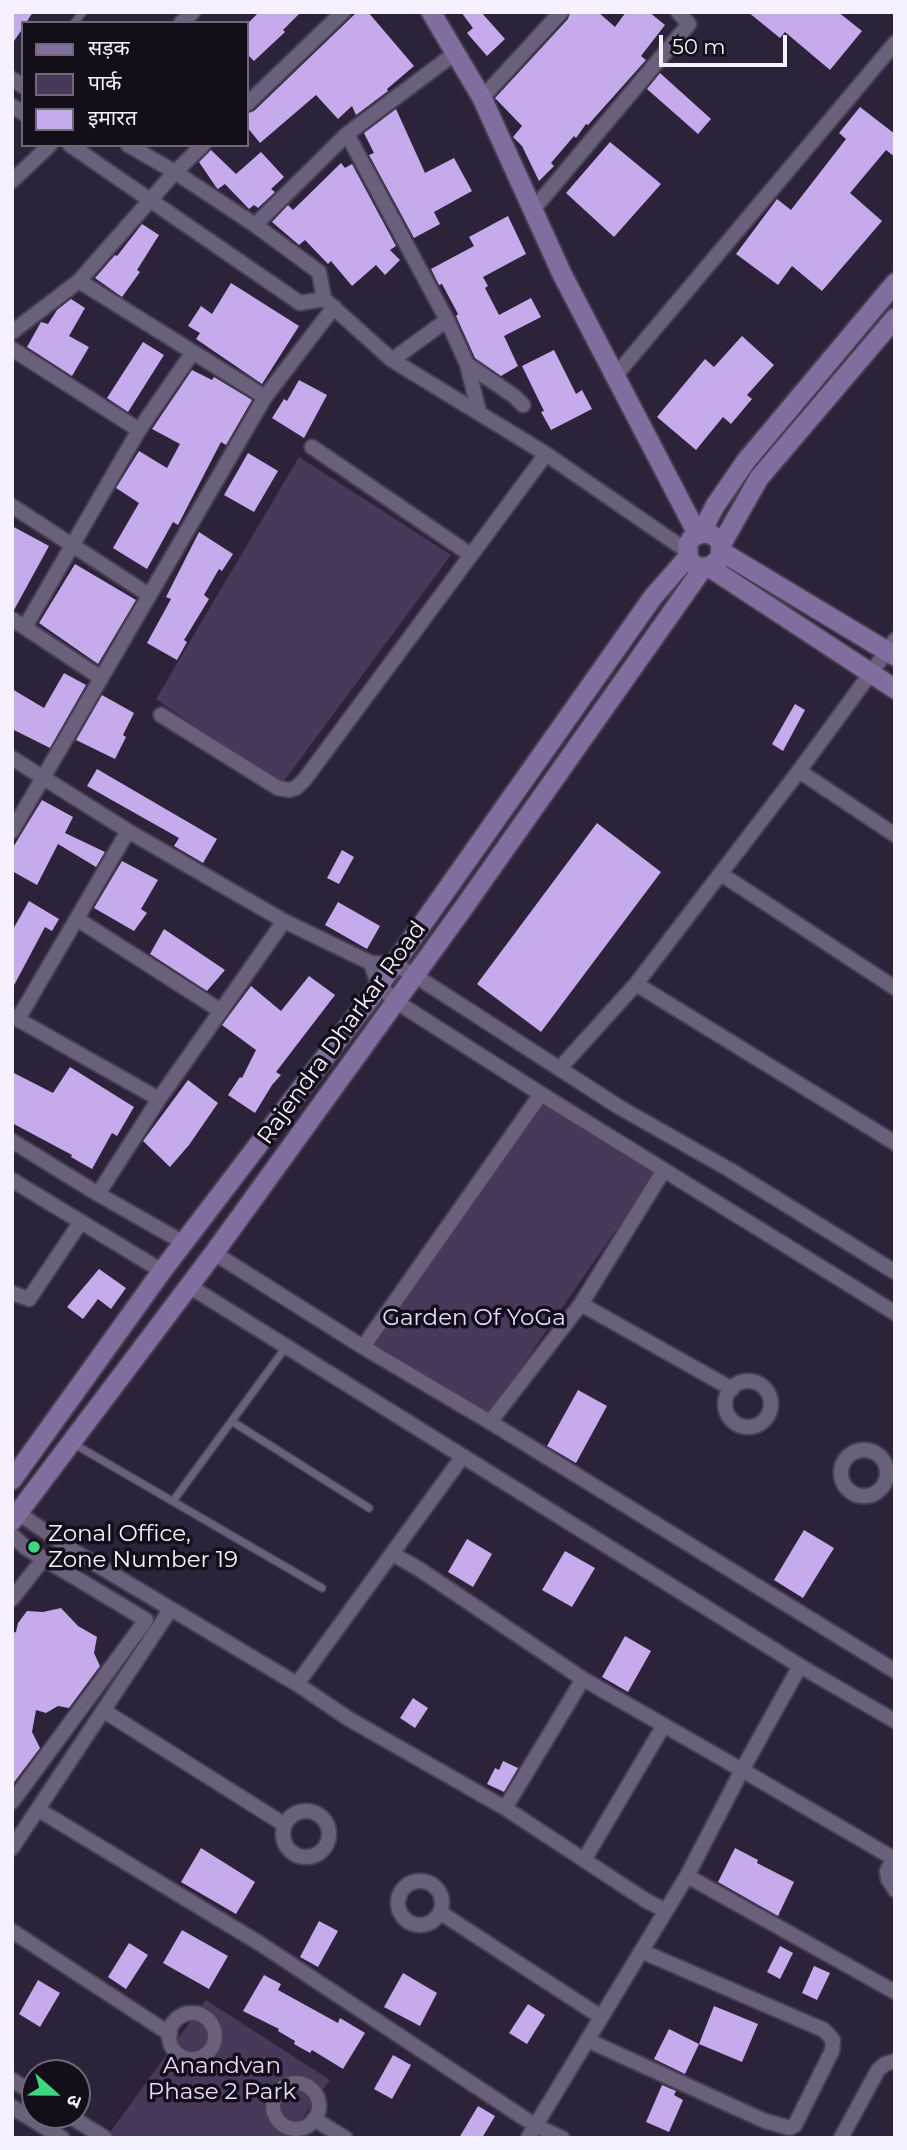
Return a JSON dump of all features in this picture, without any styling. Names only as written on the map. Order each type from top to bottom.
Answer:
[{"type":"main road","points":[[431,12],[482,98],[562,274],[704,551],[895,689]]},
{"type":"main road","name":"Rajendra Dharkar Road","points":[[12,1480],[162,1271],[378,985],[653,597],[704,551],[715,506],[746,461],[895,283]]},
{"type":"main road","name":"Rajendra Dharkar Road","points":[[15,1517],[214,1253],[414,975],[704,551],[759,478],[895,318]]},
{"type":"main road","points":[[704,551],[892,649]]},
{"type":"street","points":[[248,103],[343,12]]},
{"type":"street","points":[[482,98],[561,12]]},
{"type":"street","points":[[532,211],[689,24],[678,12]]},
{"type":"street","points":[[616,375],[895,43]]},
{"type":"street","points":[[255,225],[347,134],[454,54]]},
{"type":"street","points":[[347,134],[447,320],[467,364],[479,412]]},
{"type":"street","points":[[12,181],[48,147]]},
{"type":"street","points":[[73,147],[300,303],[329,303]]},
{"type":"street","points":[[131,147],[255,225],[319,272],[329,303],[393,360],[704,551]]},
{"type":"street","points":[[12,332],[79,281],[175,172],[201,147]]},
{"type":"street","points":[[79,281],[265,397]]},
{"type":"street","points":[[12,831],[265,397],[329,303]]},
{"type":"street","points":[[393,360],[447,320]]},
{"type":"street","points":[[12,349],[139,430]]},
{"type":"street","points":[[101,678],[18,623],[73,546],[139,430],[193,352]]},
{"type":"street","points":[[467,364],[523,405]]},
{"type":"street","points":[[312,447],[471,555]]},
{"type":"street","points":[[161,715],[278,788],[296,788],[546,454]]},
{"type":"street","points":[[12,506],[149,595]]},
{"type":"street","points":[[560,1068],[636,984],[871,673],[892,649]]},
{"type":"street","points":[[12,758],[128,831],[284,921],[371,963],[393,964],[414,975],[619,1107],[730,1170],[895,1272]]},
{"type":"street","points":[[799,771],[895,835]]},
{"type":"street","points":[[128,831],[15,1018],[159,1099]]},
{"type":"street","points":[[721,874],[895,988]]},
{"type":"street","points":[[77,919],[221,1011]]},
{"type":"street","points":[[98,1194],[159,1099],[284,921]]},
{"type":"street","points":[[371,963],[378,985],[395,1001],[895,1313]]},
{"type":"street","points":[[636,984],[895,1143]]},
{"type":"street","points":[[363,1348],[541,1094]]},
{"type":"street","points":[[12,1140],[98,1194],[184,1243]]},
{"type":"street","points":[[490,1422],[581,1304],[664,1170]]},
{"type":"street","points":[[12,1180],[162,1271]]},
{"type":"street","points":[[12,1293],[29,1299],[80,1223]]},
{"type":"street","points":[[214,1253],[363,1348],[490,1422],[895,1671]]},
{"type":"street","points":[[189,1286],[800,1667],[895,1721]]},
{"type":"street","points":[[581,1304],[732,1389]]},
{"type":"street","points":[[297,1684],[463,1456]]},
{"type":"street","points":[[15,1517],[297,1684],[349,1718],[505,1808],[666,1911]]},
{"type":"street","points":[[12,1535],[26,1548],[146,1620],[12,1802]]},
{"type":"street","points":[[393,1554],[583,1679],[894,1857],[887,1871],[888,1879],[895,1890]]},
{"type":"street","points":[[12,1599],[44,1558]]},
{"type":"street","points":[[12,1848],[170,1610]]},
{"type":"street","points":[[532,2132],[687,1876],[800,1667]]},
{"type":"street","points":[[505,1808],[583,1679]]},
{"type":"street","points":[[104,1712],[285,1825]]},
{"type":"street","points":[[584,1860],[664,1725]]},
{"type":"street","points":[[39,1810],[259,1943],[532,2132],[562,2138]]},
{"type":"street","points":[[687,1876],[895,1992]]},
{"type":"street","points":[[441,1913],[601,2017]]},
{"type":"street","points":[[12,1931],[170,2034]]},
{"type":"street","points":[[587,2040],[765,2121],[790,2128],[795,2124],[832,2051],[833,2040],[824,2030],[641,1951]]},
{"type":"street","points":[[847,2136],[878,2070],[885,2064],[895,2062]]},
{"type":"street","points":[[12,2107],[62,2138]]},
{"type":"street","points":[[314,2119],[345,2138]]},
{"type":"lane","points":[[173,1501],[286,1347]]},
{"type":"lane","points":[[233,1422],[369,1508]]},
{"type":"lane","points":[[71,1442],[322,1588]]},
{"type":"green space","points":[[299,457],[451,555],[281,785],[156,699]]},
{"type":"green space","name":"Garden Of YoGa","points":[[544,1104],[656,1172],[490,1412],[374,1345]]},
{"type":"green space","name":"Anandvan Phase 2 Park","points":[[206,2000],[330,2080],[288,2138],[106,2138]]},
{"type":"building","points":[[12,12],[33,12],[27,21],[21,21],[21,31],[12,44]]},
{"type":"building","points":[[259,12],[301,12],[283,30],[285,32],[254,61],[248,55],[248,23]]},
{"type":"building","points":[[357,12],[368,12],[414,66],[387,89],[388,91],[356,115],[352,106],[338,119],[316,95],[260,143],[248,128],[248,113],[254,111]]},
{"type":"building","points":[[461,12],[481,12],[505,39],[487,56],[467,33],[473,28]]},
{"type":"building","points":[[570,12],[598,12],[615,27],[626,12],[649,12],[665,25],[641,56],[646,60],[576,138],[574,136],[551,163],[554,166],[539,181],[522,146],[513,137],[522,126],[495,98],[568,19]]},
{"type":"building","points":[[748,12],[838,12],[862,31],[830,70],[785,32],[780,38]]},
{"type":"building","points":[[660,73],[711,119],[698,134],[647,89]]},
{"type":"building","points":[[860,107],[895,134],[895,157],[886,150],[850,193],[882,221],[822,291],[792,266],[778,285],[736,254],[777,199],[791,210],[846,139],[839,133]]},
{"type":"building","points":[[396,109],[425,173],[454,158],[472,191],[434,212],[440,224],[414,238],[369,155],[374,153],[364,133]]},
{"type":"building","points":[[610,142],[661,184],[614,237],[566,193]]},
{"type":"building","points":[[211,150],[236,174],[261,152],[284,177],[271,189],[275,192],[258,208],[254,205],[249,209],[225,184],[218,189],[199,162]]},
{"type":"building","points":[[341,163],[345,168],[352,164],[396,246],[390,250],[400,260],[385,275],[376,265],[352,286],[331,261],[328,264],[305,240],[299,245],[272,222],[288,205],[293,210]]},
{"type":"building","points":[[508,216],[526,254],[483,277],[488,286],[485,288],[499,315],[531,298],[541,317],[504,336],[518,366],[501,376],[475,358],[456,316],[458,314],[431,269],[474,246],[469,237]]},
{"type":"building","points":[[142,224],[159,235],[137,270],[140,272],[122,297],[95,278],[115,255],[117,256]]},
{"type":"building","points":[[231,283],[299,326],[262,384],[196,339],[200,333],[188,326],[201,306],[212,314]]},
{"type":"building","points":[[71,299],[85,308],[69,336],[89,347],[72,376],[27,347],[41,322],[48,324],[57,310]]},
{"type":"building","points":[[742,336],[774,365],[747,395],[752,399],[731,424],[723,417],[696,450],[657,417],[705,359],[714,367]]},
{"type":"building","points":[[143,342],[164,355],[128,412],[107,398]]},
{"type":"building","points":[[554,350],[576,394],[582,390],[592,409],[551,430],[522,366]]},
{"type":"building","points":[[192,370],[212,380],[214,377],[252,400],[226,445],[221,442],[178,525],[173,522],[147,569],[113,548],[139,503],[116,488],[139,451],[167,468],[180,444],[152,429]]},
{"type":"building","points":[[299,380],[327,395],[304,438],[272,418],[284,399],[287,401]]},
{"type":"building","points":[[248,453],[278,471],[254,512],[224,495]]},
{"type":"building","points":[[12,526],[49,546],[14,610],[12,609]]},
{"type":"building","points":[[199,532],[233,554],[222,571],[219,569],[204,595],[209,599],[184,640],[187,642],[177,660],[147,643],[171,599],[166,597]]},
{"type":"building","points":[[75,564],[136,600],[98,664],[39,623]]},
{"type":"building","points":[[64,673],[86,685],[50,748],[12,729],[12,689],[44,708]]},
{"type":"building","points":[[102,695],[134,713],[115,759],[76,740]]},
{"type":"building","points":[[795,704],[805,710],[783,751],[772,744]]},
{"type":"building","points":[[97,769],[217,839],[203,863],[174,846],[179,838],[87,786]]},
{"type":"building","points":[[42,800],[73,817],[65,833],[105,852],[96,867],[58,844],[37,885],[12,871],[12,849]]},
{"type":"building","points":[[597,823],[661,872],[541,1032],[477,984]]},
{"type":"building","points":[[342,850],[354,857],[339,884],[327,878]]},
{"type":"building","points":[[122,861],[158,880],[141,909],[147,913],[134,931],[94,908]]},
{"type":"building","points":[[29,901],[59,919],[52,931],[45,927],[12,989],[12,931]]},
{"type":"building","points":[[338,902],[380,926],[367,949],[325,925]]},
{"type":"building","points":[[164,929],[225,970],[207,991],[150,954]]},
{"type":"building","points":[[309,976],[335,995],[276,1072],[281,1075],[255,1113],[228,1095],[240,1077],[242,1078],[256,1050],[222,1025],[251,986],[281,1011]]},
{"type":"building","points":[[70,1067],[134,1107],[117,1136],[112,1133],[92,1169],[71,1157],[72,1155],[12,1123],[12,1072],[53,1093]]},
{"type":"building","points":[[188,1080],[218,1103],[170,1167],[143,1141]]},
{"type":"building","points":[[99,1269],[126,1288],[111,1309],[98,1299],[83,1319],[67,1307]]},
{"type":"building","points":[[578,1390],[607,1406],[576,1463],[547,1446]]},
{"type":"building","points":[[804,1530],[834,1548],[803,1598],[774,1580]]},
{"type":"building","points":[[467,1539],[492,1554],[473,1587],[448,1572]]},
{"type":"building","points":[[565,1551],[595,1568],[572,1607],[542,1590]]},
{"type":"building","points":[[61,1608],[78,1626],[97,1637],[94,1653],[100,1666],[69,1708],[58,1706],[46,1713],[36,1710],[32,1732],[40,1748],[12,1785],[12,1633],[16,1632],[18,1623],[27,1611],[43,1612]]},
{"type":"building","points":[[625,1636],[651,1651],[628,1692],[602,1677]]},
{"type":"building","points":[[413,1698],[428,1708],[415,1728],[400,1718]]},
{"type":"building","points":[[503,1761],[518,1768],[504,1792],[487,1784],[495,1768],[499,1770]]},
{"type":"building","points":[[201,1848],[255,1882],[236,1914],[181,1882]]},
{"type":"building","points":[[735,1848],[794,1882],[778,1916],[718,1882]]},
{"type":"building","points":[[319,1921],[338,1931],[318,1967],[300,1957]]},
{"type":"building","points":[[182,1930],[228,1956],[209,1989],[163,1963]]},
{"type":"building","points":[[129,1943],[148,1955],[126,1989],[108,1977]]},
{"type":"building","points":[[780,1946],[793,1953],[780,1979],[767,1972]]},
{"type":"building","points":[[814,1966],[830,1973],[817,2000],[802,1993]]},
{"type":"building","points":[[403,1973],[437,1993],[420,2026],[384,2007]]},
{"type":"building","points":[[264,1975],[281,1984],[278,1990],[338,2023],[340,2018],[365,2033],[343,2069],[312,2050],[310,2053],[294,2044],[295,2041],[278,2031],[279,2029],[243,2011]]},
{"type":"building","points":[[38,1980],[60,1993],[40,2027],[19,2014]]},
{"type":"building","points":[[528,2004],[545,2015],[527,2044],[509,2033]]},
{"type":"building","points":[[714,2006],[758,2024],[742,2062],[699,2044]]},
{"type":"building","points":[[669,2029],[699,2044],[685,2074],[654,2059]]},
{"type":"building","points":[[393,2055],[411,2065],[392,2099],[374,2089]]},
{"type":"building","points":[[662,2085],[676,2091],[674,2095],[683,2100],[669,2132],[646,2122]]},
{"type":"building","points":[[478,2106],[495,2116],[482,2138],[459,2138]]},
{"type":"place","name":"Zonal Office, Zone Number 19","points":[[34,1547]]}]
